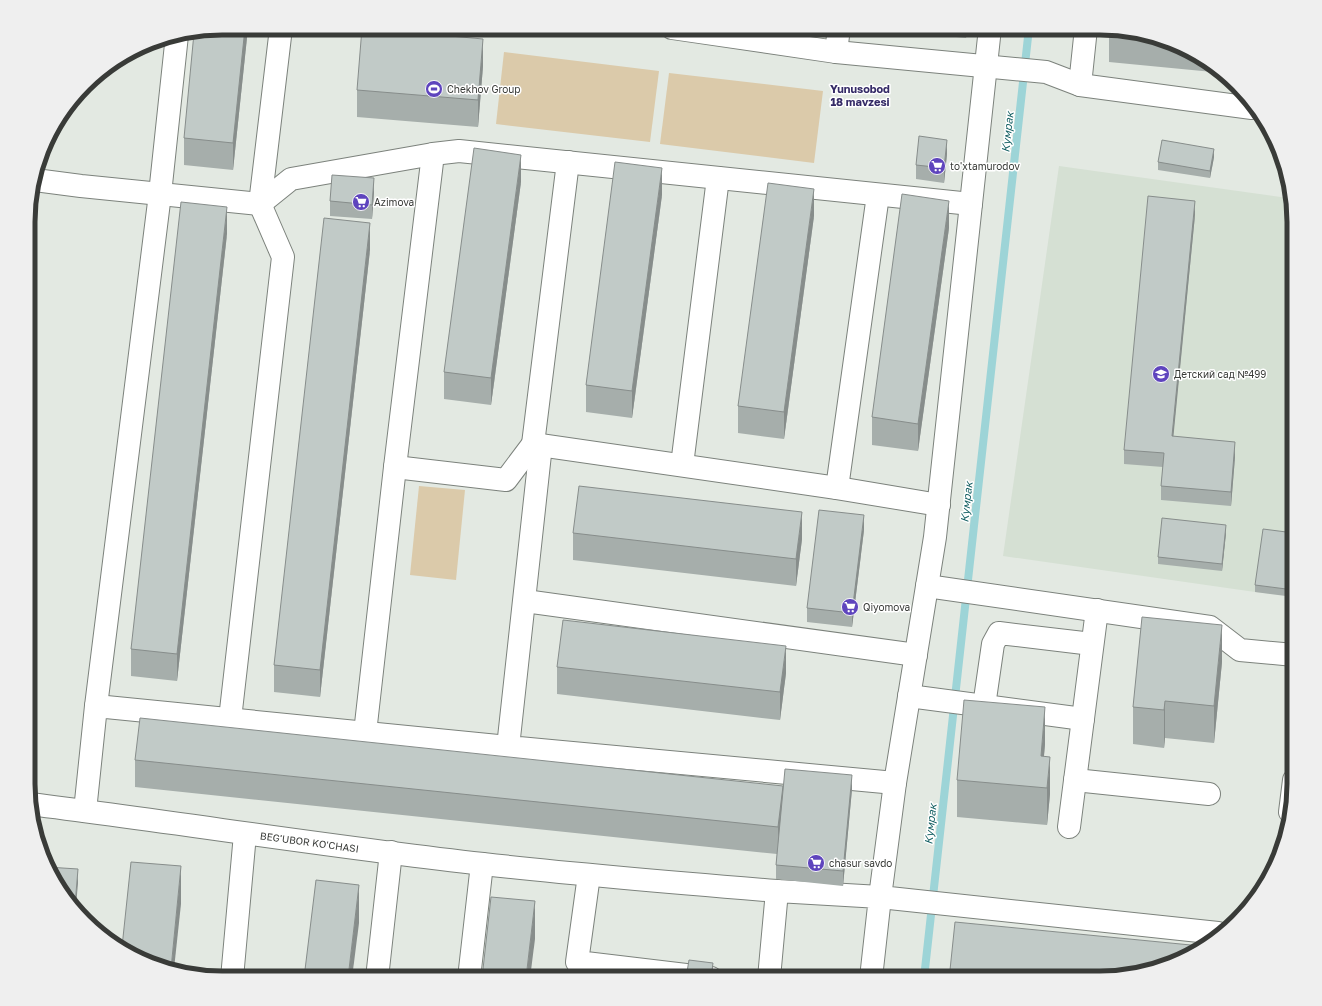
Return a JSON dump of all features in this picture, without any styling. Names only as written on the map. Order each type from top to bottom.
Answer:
[{"type":"lane","points":[[230,719],[283,257],[260,204],[280,35]]},
{"type":"lane","points":[[720,35],[836,52],[1046,72],[1080,85],[1248,107]]},
{"type":"lane","points":[[836,52],[838,35]]},
{"type":"lane","points":[[871,971],[895,783],[936,537],[989,35]]},
{"type":"lane","points":[[1080,85],[1085,35]]},
{"type":"lane","points":[[85,811],[96,706],[160,194],[177,41]]},
{"type":"lane","points":[[40,180],[260,204],[291,179],[433,154],[459,151],[971,204]]},
{"type":"lane","points":[[365,733],[395,467],[433,154]]},
{"type":"lane","points":[[508,747],[525,601],[537,444],[568,162]]},
{"type":"lane","points":[[682,465],[718,178]]},
{"type":"lane","points":[[837,488],[878,195]]},
{"type":"lane","points":[[537,444],[837,488],[939,505]]},
{"type":"lane","points":[[395,467],[506,480],[537,444]]},
{"type":"lane","points":[[927,586],[1210,627],[1240,650],[1287,654]]},
{"type":"lane","points":[[525,601],[916,656]]},
{"type":"lane","points":[[1069,827],[1097,610]]},
{"type":"lane","points":[[984,706],[993,644],[999,633],[1092,644]]},
{"type":"lane","points":[[909,696],[1083,719]]},
{"type":"lane","points":[[96,706],[508,747],[895,783]]},
{"type":"lane","points":[[1075,780],[1208,794]]},
{"type":"lane","name":"BEG'UBOR KO'CHASI","points":[[36,805],[244,834],[482,864],[589,875],[880,898],[1213,933]]},
{"type":"lane","points":[[233,971],[244,834]]},
{"type":"lane","points":[[378,971],[391,852]]},
{"type":"lane","points":[[470,971],[482,864]]},
{"type":"lane","points":[[589,875],[576,970],[592,971]]},
{"type":"lane","points":[[769,971],[777,891]]},
{"type":"shaded area","points":[[504,52],[659,71],[650,142],[496,124]]},
{"type":"shaded area","points":[[669,73],[823,91],[814,163],[660,144]]},
{"type":"shaded area","name":"Детский сад №499","points":[[1059,166],[1285,198],[1287,210],[1287,574],[1284,595],[1003,556]]},
{"type":"shaded area","points":[[419,486],[465,490],[456,580],[410,575]]},
{"type":"building","points":[[210,35],[244,35],[233,143],[184,138],[194,38]]},
{"type":"building","points":[[361,35],[439,35],[483,39],[478,100],[357,90]]},
{"type":"building","points":[[919,136],[947,140],[944,168],[916,165]]},
{"type":"building","points":[[1162,140],[1214,149],[1210,171],[1158,162]]},
{"type":"building","points":[[474,148],[521,155],[491,378],[444,372]]},
{"type":"building","points":[[615,162],[662,168],[632,391],[586,385]]},
{"type":"building","points":[[332,175],[374,178],[372,205],[330,201]]},
{"type":"building","points":[[768,183],[814,189],[784,412],[738,406]]},
{"type":"building","points":[[902,194],[949,201],[918,424],[872,417]]},
{"type":"building","points":[[1148,196],[1195,201],[1172,436],[1235,442],[1231,492],[1161,486],[1164,453],[1124,450]]},
{"type":"building","points":[[181,202],[227,207],[177,654],[131,649]]},
{"type":"building","points":[[324,218],[370,223],[320,670],[274,665]]},
{"type":"building","points":[[579,486],[802,512],[796,559],[573,533]]},
{"type":"building","points":[[819,510],[864,515],[852,613],[807,608]]},
{"type":"building","points":[[1162,518],[1226,525],[1222,564],[1158,557]]},
{"type":"building","points":[[1263,529],[1287,532],[1287,589],[1255,585]]},
{"type":"building","points":[[1142,617],[1222,625],[1214,706],[1165,701],[1164,710],[1133,707]]},
{"type":"building","points":[[563,620],[786,646],[780,692],[557,667]]},
{"type":"building","points":[[964,700],[1045,707],[1041,756],[1050,757],[1047,788],[957,780]]},
{"type":"building","points":[[140,718],[783,786],[778,827],[135,760]]},
{"type":"building","points":[[785,769],[852,775],[843,871],[776,865]]},
{"type":"building","points":[[131,862],[181,866],[171,964],[139,952],[123,942]]},
{"type":"building","points":[[54,867],[78,869],[75,900]]},
{"type":"building","points":[[316,880],[359,885],[349,971],[305,971]]},
{"type":"building","points":[[491,897],[535,901],[527,971],[483,971]]},
{"type":"building","points":[[955,922],[1194,945],[1183,952],[1148,965],[1112,971],[950,970]]},
{"type":"building","points":[[689,960],[713,963],[712,971],[687,971]]},
{"type":"waterway","name":"Кумрак","points":[[925,971],[1028,35]]},
{"type":"place","name":"Chekhov Group","points":[[434,89]]},
{"type":"place","name":"to'xtamurodov","points":[[937,166]]},
{"type":"place","name":"Azimova","points":[[361,202]]},
{"type":"place","name":"Детский сад №499","points":[[1161,374]]},
{"type":"place","name":"Qiyomova","points":[[850,607]]},
{"type":"place","name":"chasur savdo","points":[[816,863]]},
{"type":"district","name":"Yunusobod 18 mavzesi","points":[[860,94]]}]
